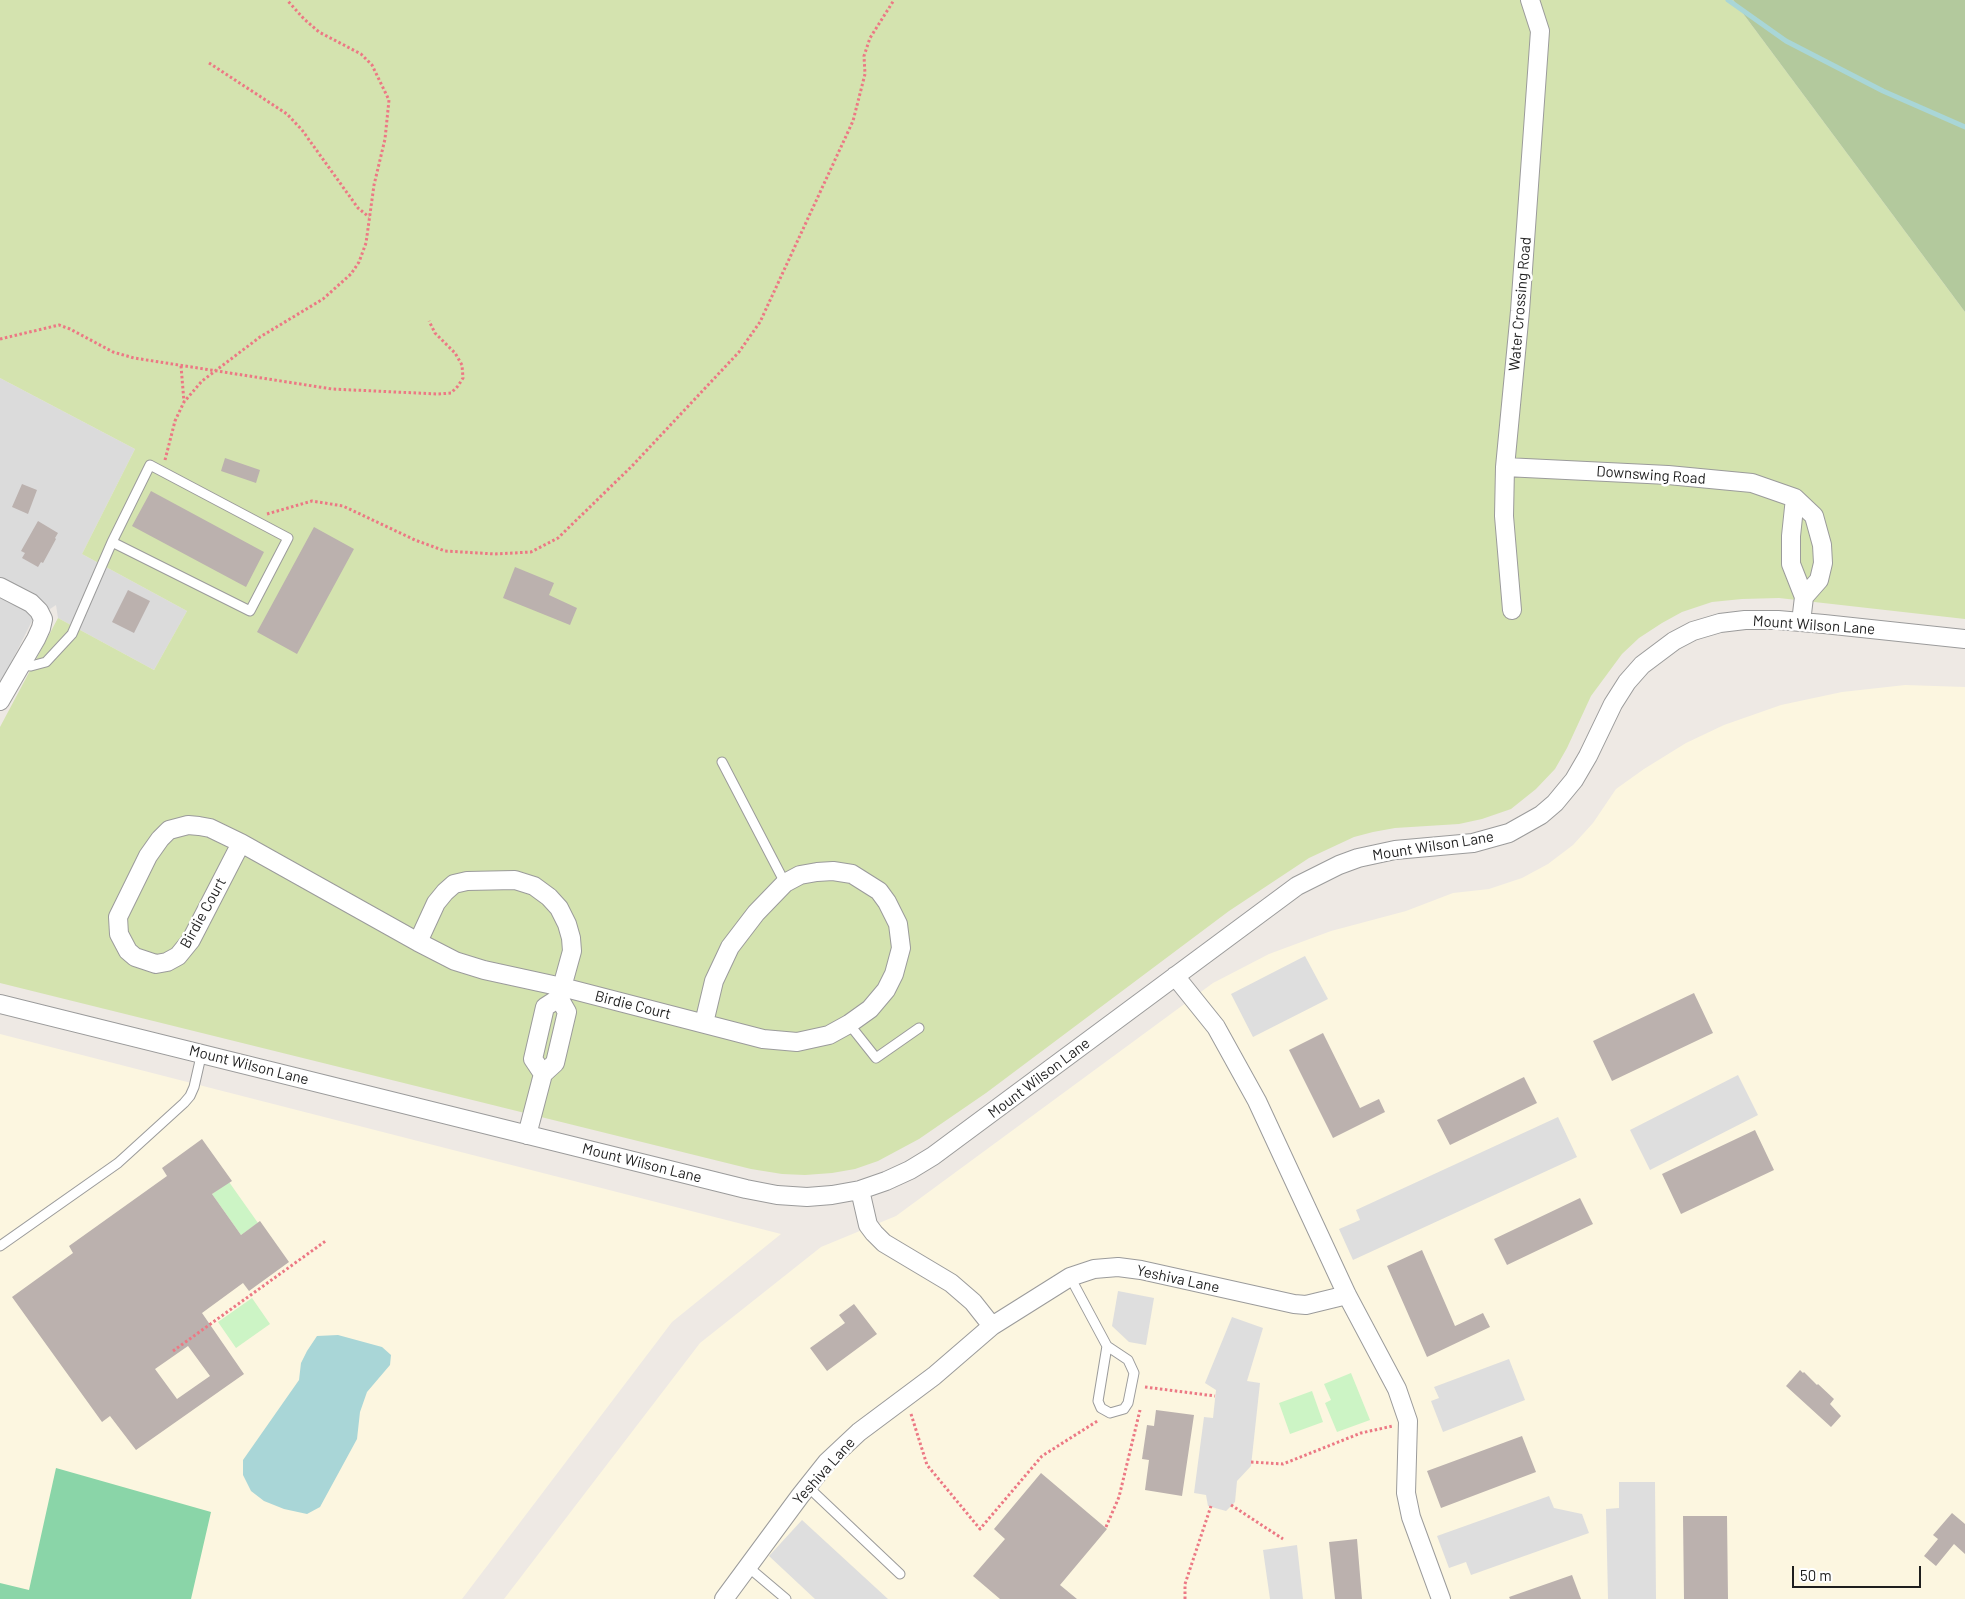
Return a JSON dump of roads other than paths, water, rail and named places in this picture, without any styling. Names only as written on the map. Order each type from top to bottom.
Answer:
[{"type":"street","name":"Water Crossing Road","points":[[1512,610],[1504,516],[1505,467],[1520,311],[1540,31],[1530,0]]},
{"type":"street","name":"Downswing Road","points":[[1505,467],[1668,475],[1752,483],[1795,498],[1814,516],[1822,545],[1823,563],[1819,580],[1804,597]]},
{"type":"street","points":[[1795,498],[1791,536],[1791,564],[1804,597],[1802,622]]},
{"type":"street","points":[[0,587],[31,603],[39,611],[43,619],[41,628],[0,701]]},
{"type":"street","name":"Mount Wilson Lane","points":[[0,1004],[202,1052],[527,1135],[777,1195],[807,1197],[860,1190],[910,1170],[933,1156],[1297,886],[1339,865],[1376,853],[1473,843],[1493,838],[1509,833],[1541,814],[1555,803],[1574,780],[1613,704],[1627,682],[1642,665],[1674,641],[1720,623],[1745,620],[1802,622],[1965,640]]},
{"type":"street","name":"Birdie Court","points":[[241,843],[191,940],[178,956],[167,962],[156,964],[135,957],[128,951],[119,934],[118,917],[148,856],[160,839],[169,830],[188,825],[210,828],[241,843],[455,961],[560,993],[704,1023],[763,1039],[797,1042],[829,1034],[850,1024],[879,1000],[894,974],[901,948],[900,935],[893,912],[879,891],[852,874],[833,871],[800,875],[786,882],[756,913],[730,948],[714,981],[704,1023]]},
{"type":"street","points":[[418,942],[436,903],[454,884],[467,881],[515,880],[534,886],[549,896],[559,908],[572,938],[572,951],[560,993],[545,1007],[534,1059],[542,1074],[527,1135]]},
{"type":"street","points":[[1175,976],[1216,1027],[1252,1093],[1274,1135],[1347,1294],[1397,1389],[1408,1425],[1406,1493],[1411,1517],[1441,1599]]},
{"type":"street","points":[[860,1190],[868,1225],[874,1233],[884,1243],[951,1283],[973,1302],[992,1326]]},
{"type":"street","name":"Yeshiva Lane","points":[[724,1599],[807,1486],[827,1462],[858,1432],[934,1376],[992,1326],[1070,1277],[1094,1269],[1118,1267],[1141,1270],[1294,1304],[1306,1305],[1347,1294]]},
{"type":"lane","points":[[20,665],[31,666],[46,662],[72,634],[112,542],[150,465],[288,538],[250,611],[112,542]]},
{"type":"lane","points":[[722,762],[786,882]]},
{"type":"lane","points":[[850,1024],[876,1058],[919,1028]]},
{"type":"lane","points":[[0,1246],[118,1163],[160,1126],[190,1096],[202,1052]]},
{"type":"lane","points":[[1070,1277],[1107,1346],[1128,1360],[1134,1373],[1128,1403],[1124,1409],[1110,1414],[1101,1408],[1098,1401],[1107,1346]]},
{"type":"lane","points":[[807,1486],[900,1574]]},
{"type":"lane","points":[[747,1566],[786,1599]]},
{"type":"water","points":[[338,1335],[382,1347],[391,1355],[390,1365],[367,1392],[360,1412],[357,1439],[320,1507],[307,1514],[284,1509],[264,1501],[251,1491],[243,1475],[243,1460],[299,1380],[301,1363],[317,1336]]},
{"type":"waterway","points":[[1728,0],[1786,41],[1883,91],[1965,127]]}]
